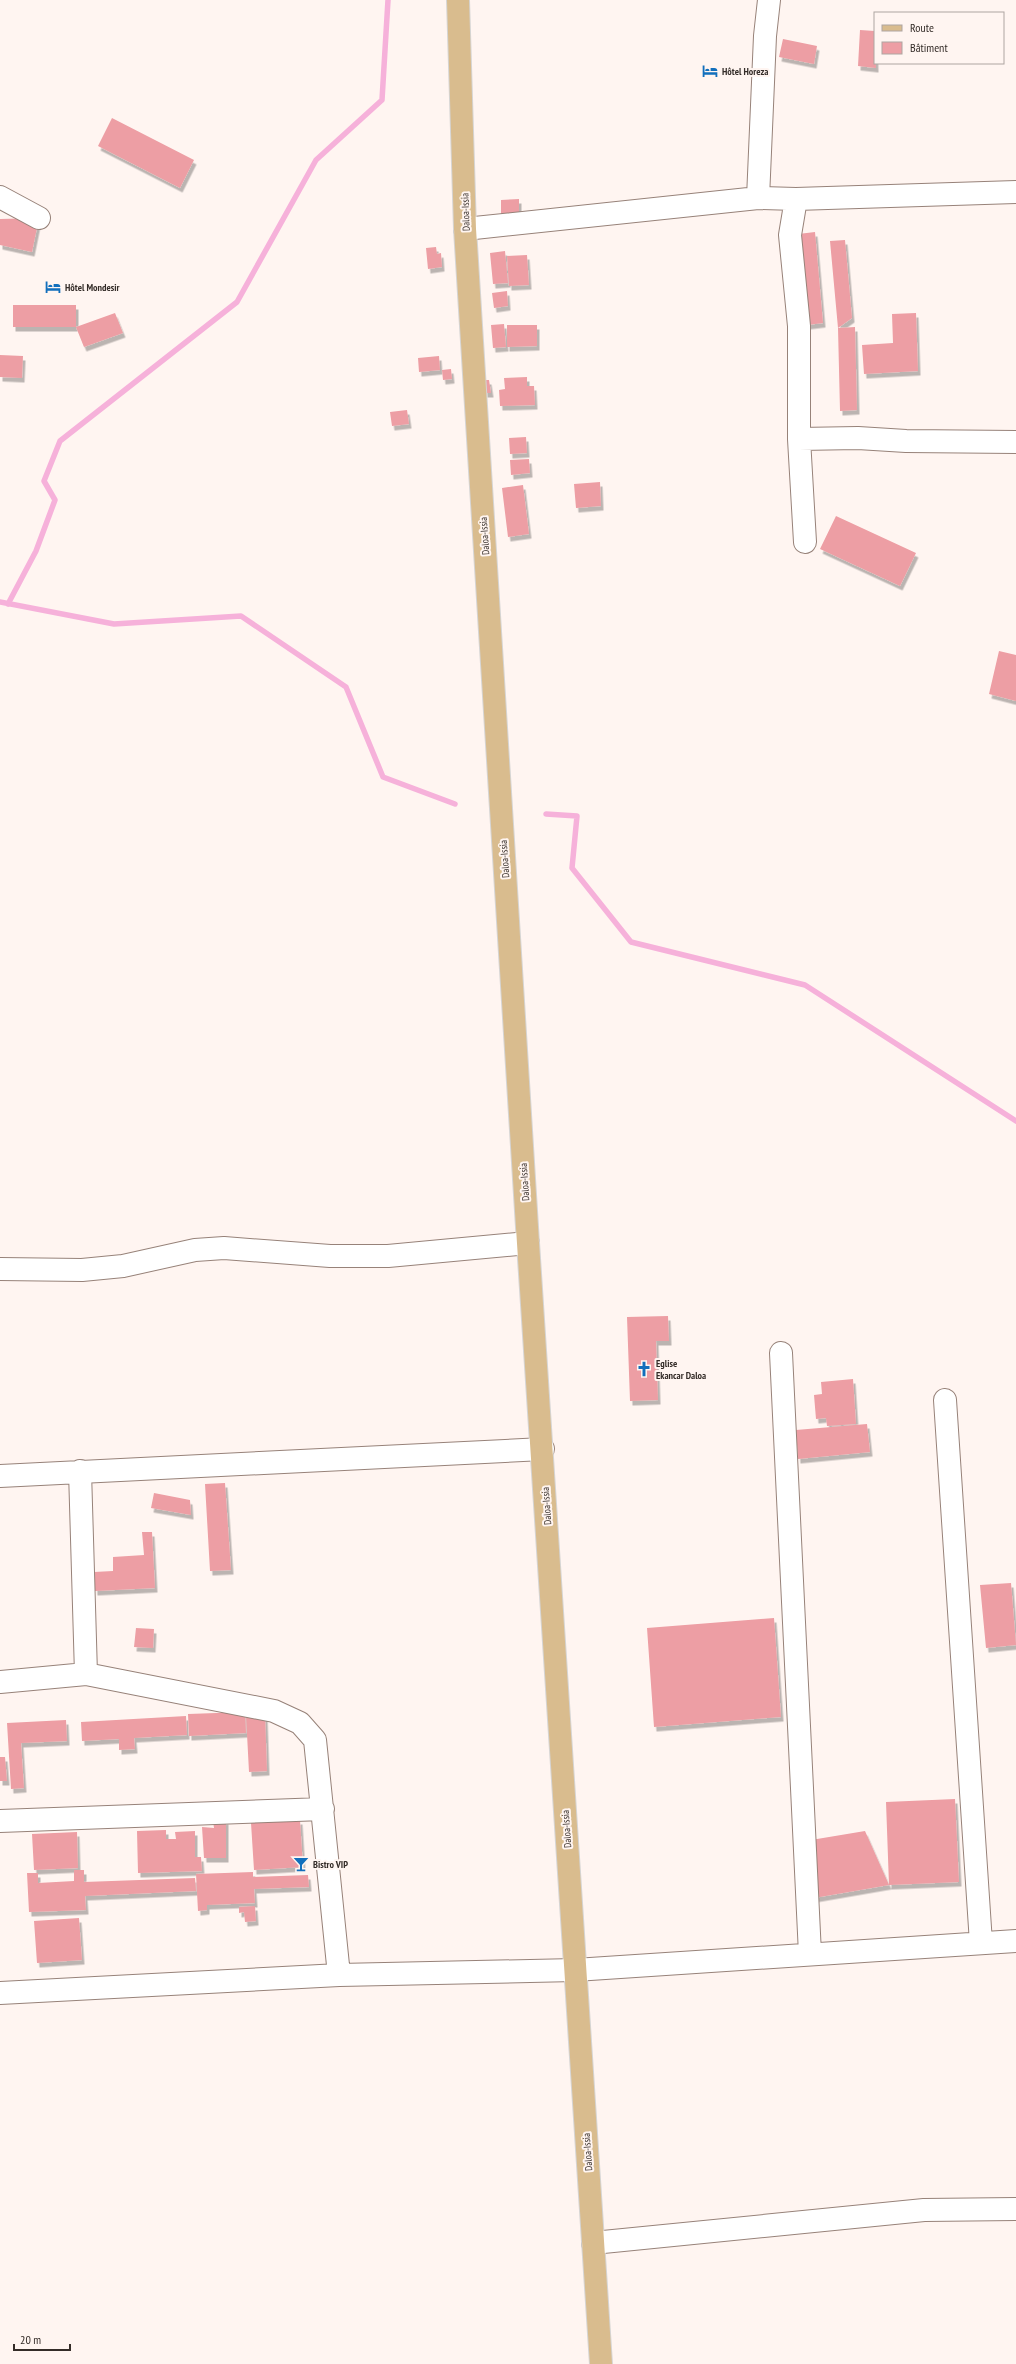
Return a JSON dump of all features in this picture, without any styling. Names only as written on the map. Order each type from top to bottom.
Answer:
[{"type":"main road","name":"Daloa-Issia","points":[[458,0],[466,229],[528,1243],[543,1449],[601,2364]]},
{"type":"street","points":[[758,198],[764,36],[769,0]]},
{"type":"street","points":[[466,229],[758,198],[796,199],[1016,192]]},
{"type":"street","points":[[0,197],[39,218]]},
{"type":"street","points":[[796,199],[790,235],[799,326],[800,439],[805,542]]},
{"type":"street","points":[[800,439],[858,438],[906,441],[1016,442]]},
{"type":"street","points":[[0,1269],[82,1270],[123,1266],[195,1250],[224,1248],[330,1256],[388,1256],[528,1243]]},
{"type":"street","points":[[781,1353],[810,1954]]},
{"type":"street","points":[[945,1400],[980,1943]]},
{"type":"street","points":[[0,1476],[543,1449]]},
{"type":"street","points":[[80,1471],[86,1674]]},
{"type":"street","points":[[0,1682],[86,1674],[274,1711],[300,1723],[315,1740],[339,1975]]},
{"type":"street","points":[[0,1821],[323,1809]]},
{"type":"street","points":[[0,1993],[339,1975],[575,1970],[1016,1941]]},
{"type":"street","points":[[593,2243],[924,2210],[1016,2209]]},
{"type":"building","points":[[860,30],[874,31],[874,64],[876,64],[876,68],[858,66]]},
{"type":"building","points":[[783,39],[817,46],[814,64],[779,57]]},
{"type":"building","points":[[112,118],[194,160],[180,188],[98,146]]},
{"type":"building","points":[[519,199],[519,215],[501,215],[501,200]]},
{"type":"building","points":[[39,218],[32,252],[0,245],[0,219]]},
{"type":"building","points":[[815,232],[823,323],[799,326],[790,235]]},
{"type":"building","points":[[845,240],[852,318],[838,328],[830,241]]},
{"type":"building","points":[[436,247],[437,254],[441,253],[442,267],[428,269],[426,248]]},
{"type":"building","points":[[505,251],[508,283],[493,284],[490,253]]},
{"type":"building","points":[[527,255],[529,285],[509,286],[507,256]]},
{"type":"building","points":[[507,291],[508,306],[494,308],[492,293]]},
{"type":"building","points":[[13,305],[76,305],[76,327],[13,327]]},
{"type":"building","points":[[115,313],[123,333],[84,347],[76,327]]},
{"type":"building","points":[[916,313],[918,371],[864,374],[862,345],[893,343],[892,314]]},
{"type":"building","points":[[504,324],[506,347],[493,348],[491,325]]},
{"type":"building","points":[[507,325],[537,325],[537,346],[507,347]]},
{"type":"building","points":[[855,327],[857,410],[840,411],[838,328]]},
{"type":"building","points":[[0,355],[23,356],[22,378],[0,377]]},
{"type":"building","points":[[439,356],[440,370],[419,372],[418,358]]},
{"type":"building","points":[[451,369],[452,379],[443,380],[442,370]]},
{"type":"building","points":[[527,377],[527,386],[534,386],[535,405],[500,406],[499,390],[505,389],[504,378]]},
{"type":"building","points":[[484,380],[489,380],[491,393],[485,393]]},
{"type":"building","points":[[407,410],[409,424],[392,426],[390,412]]},
{"type":"building","points":[[526,437],[527,453],[510,454],[509,438]]},
{"type":"building","points":[[529,459],[530,473],[511,475],[510,460]]},
{"type":"building","points":[[600,482],[601,506],[576,508],[574,484]]},
{"type":"building","points":[[523,485],[529,534],[508,537],[502,488]]},
{"type":"building","points":[[836,516],[916,553],[900,586],[820,549]]},
{"type":"building","points":[[999,651],[1016,655],[1016,701],[989,694]]},
{"type":"building","points":[[668,1316],[669,1341],[656,1341],[658,1400],[630,1401],[627,1317]]},
{"type":"building","points":[[853,1379],[856,1424],[827,1426],[826,1418],[816,1419],[814,1395],[822,1394],[821,1382]]},
{"type":"building","points":[[867,1424],[870,1452],[798,1459],[796,1430]]},
{"type":"building","points":[[225,1483],[231,1570],[210,1571],[205,1484]]},
{"type":"building","points":[[154,1493],[190,1500],[191,1515],[151,1508]]},
{"type":"building","points":[[142,1532],[152,1532],[155,1588],[95,1591],[94,1572],[113,1571],[113,1557],[144,1555]]},
{"type":"building","points":[[1011,1583],[1016,1645],[986,1648],[980,1585]]},
{"type":"building","points":[[774,1618],[781,1717],[654,1727],[647,1628]]},
{"type":"building","points":[[136,1628],[154,1629],[153,1648],[134,1647]]},
{"type":"building","points":[[245,1712],[246,1733],[189,1736],[188,1714]]},
{"type":"building","points":[[265,1714],[267,1771],[249,1772],[246,1715]]},
{"type":"building","points":[[186,1716],[187,1735],[134,1738],[135,1749],[119,1750],[119,1739],[82,1741],[81,1722]]},
{"type":"building","points":[[66,1720],[67,1741],[21,1743],[24,1788],[11,1789],[7,1723]]},
{"type":"building","points":[[0,1757],[5,1757],[7,1781],[0,1781]]},
{"type":"building","points":[[955,1799],[959,1882],[889,1885],[886,1802]]},
{"type":"building","points":[[226,1820],[226,1858],[204,1858],[202,1827],[214,1828],[213,1821]]},
{"type":"building","points":[[300,1820],[303,1867],[254,1870],[251,1823]]},
{"type":"building","points":[[166,1830],[166,1839],[176,1839],[175,1832],[195,1831],[195,1857],[201,1857],[202,1871],[138,1873],[137,1831]]},
{"type":"building","points":[[865,1831],[889,1885],[814,1898],[805,1841]]},
{"type":"building","points":[[77,1832],[78,1868],[34,1870],[32,1834]]},
{"type":"building","points":[[74,1870],[84,1870],[84,1882],[195,1878],[196,1891],[85,1896],[86,1910],[29,1912],[27,1873],[38,1873],[38,1883],[74,1881]]},
{"type":"building","points":[[253,1872],[253,1877],[308,1875],[309,1887],[254,1889],[255,1903],[207,1905],[207,1910],[198,1911],[196,1874]]},
{"type":"building","points":[[255,1906],[256,1921],[245,1922],[244,1912],[239,1913],[239,1907]]},
{"type":"building","points":[[79,1918],[82,1960],[37,1963],[34,1921]]},
{"type":"waterway","points":[[8,604],[36,551],[55,500],[44,481],[60,441],[237,302],[316,160],[382,100],[388,0]]},
{"type":"waterway","points":[[0,602],[114,624],[241,616],[346,687],[383,777],[455,804]]},
{"type":"waterway","points":[[546,814],[577,816],[572,868],[631,942],[805,985],[1016,1121]]},
{"type":"place","name":"Hôtel Horeza","points":[[710,71]]},
{"type":"place","name":"Hôtel Mondesir","points":[[53,287]]},
{"type":"place","name":"Eglise Ekancar Daloa","points":[[644,1369]]},
{"type":"place","name":"Bistro VIP","points":[[301,1864]]}]
